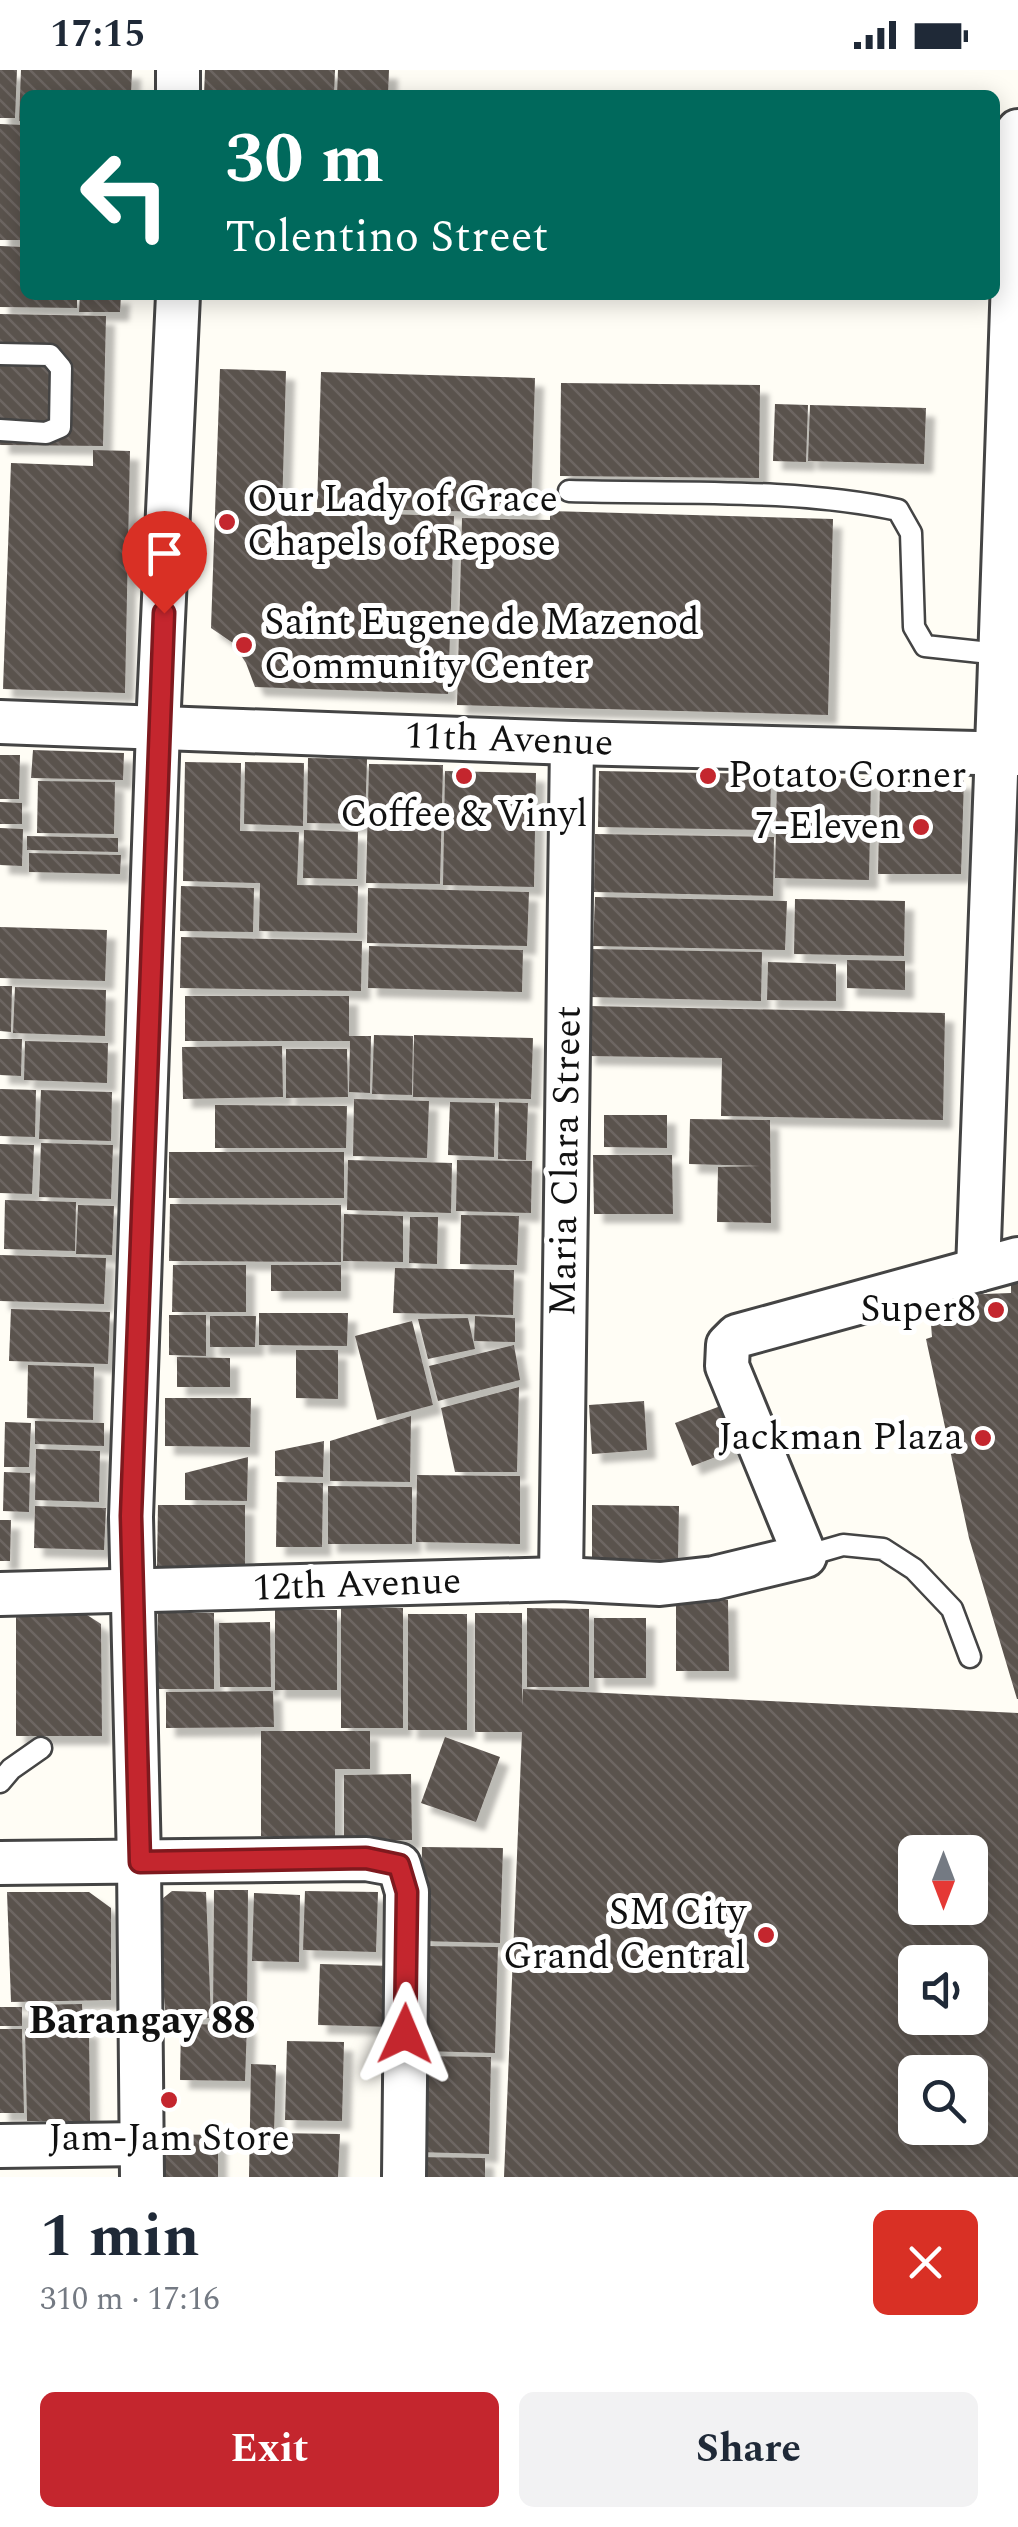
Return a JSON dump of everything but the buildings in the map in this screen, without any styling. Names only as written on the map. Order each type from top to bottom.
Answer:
[{"type":"street","points":[[805,1556],[727,1366],[728,1345],[738,1336],[998,1264],[1009,754],[999,654],[1018,132]]},
{"type":"street","points":[[0,2146],[142,2160],[140,1862],[131,1590],[158,728],[178,300]]},
{"type":"street","name":"11th Avenue","points":[[0,722],[1009,754]]},
{"type":"street","name":"Maria Clara Street","points":[[561,1579],[572,743]]},
{"type":"street","name":"12th Avenue","points":[[0,1594],[561,1579],[660,1584],[714,1578],[805,1556]]},
{"type":"street","points":[[0,1862],[366,1858],[399,1865],[407,1892],[404,2177]]},
{"type":"lane","points":[[0,354],[50,355],[61,368],[60,426],[46,432],[0,430]]},
{"type":"lane","points":[[570,492],[762,496],[871,504],[898,510],[911,533],[914,626],[925,646],[999,654]]},
{"type":"lane","points":[[805,1556],[843,1546],[882,1549],[914,1569],[952,1608],[970,1656]]},
{"type":"lane","points":[[0,1782],[41,1748]]},
{"type":"place","name":"Our Lady of Grace Chapels of Repose","points":[[227,522]]},
{"type":"place","name":"Saint Eugene de Mazenod Community Center","points":[[244,645]]},
{"type":"place","name":"Coffee & Vinyl","points":[[464,776]]},
{"type":"place","name":"Potato Corner","points":[[708,776]]},
{"type":"place","name":"7-Eleven","points":[[921,827]]},
{"type":"place","name":"Super8","points":[[996,1310]]},
{"type":"place","name":"Jackman Plaza","points":[[983,1438]]},
{"type":"place","name":"SM City Grand Central","points":[[766,1935]]},
{"type":"place","name":"Jam-Jam Store","points":[[169,2100]]},
{"type":"district","name":"Barangay 88","points":[[142,2021]]},
{"type":"route","points":[[164,613],[131,1516],[140,1862],[366,1858],[399,1865],[407,1892],[405,2034]]}]
